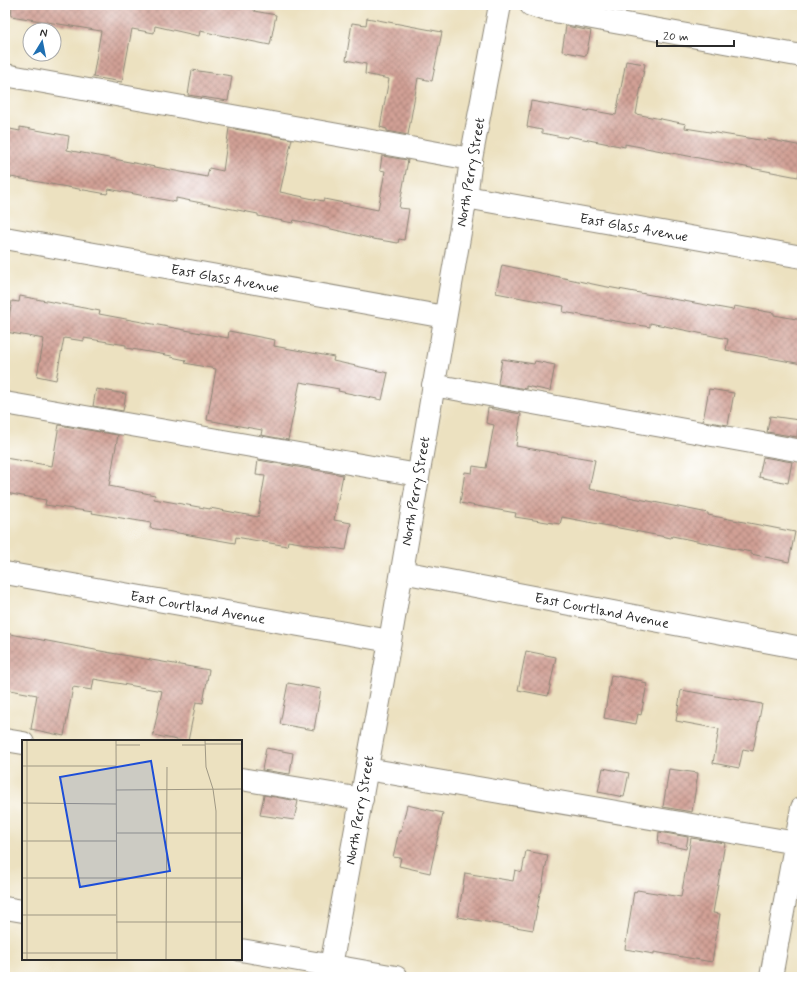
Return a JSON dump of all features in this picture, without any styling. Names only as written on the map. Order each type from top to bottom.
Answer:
[{"type":"street","name":"North Perry Street","points":[[330,971],[390,641],[466,197],[471,159],[500,5]]},
{"type":"street","points":[[532,5],[543,9],[802,56]]},
{"type":"street","points":[[5,75],[471,159]]},
{"type":"street","name":"East Glass Avenue","points":[[466,197],[802,258]]},
{"type":"street","name":"East Glass Avenue","points":[[5,238],[445,317]]},
{"type":"street","points":[[433,386],[802,451]]},
{"type":"street","points":[[5,403],[418,475]]},
{"type":"street","name":"East Courtland Avenue","points":[[402,572],[802,648]]},
{"type":"street","name":"East Courtland Avenue","points":[[5,573],[390,641]]},
{"type":"street","points":[[5,740],[22,742]]},
{"type":"street","points":[[367,769],[799,844]]},
{"type":"street","points":[[242,779],[362,799]]},
{"type":"street","points":[[771,977],[799,844],[802,808]]},
{"type":"street","points":[[5,908],[22,911]]},
{"type":"street","points":[[242,950],[330,971],[396,977]]},
{"type":"building","points":[[12,5],[244,5],[255,7],[254,11],[276,15],[270,45],[200,31],[199,36],[155,26],[154,33],[132,29],[122,82],[93,77],[101,31],[62,24],[62,22],[47,22],[11,16]]},
{"type":"building","points":[[367,18],[442,32],[432,81],[418,78],[408,135],[387,131],[387,129],[380,127],[389,79],[365,74],[366,64],[346,60],[352,23],[366,25]]},
{"type":"building","points":[[566,26],[591,31],[586,56],[562,51]]},
{"type":"building","points":[[626,61],[645,64],[636,114],[686,124],[685,128],[766,141],[767,139],[802,146],[798,177],[625,144],[625,147],[568,136],[567,138],[542,133],[542,130],[527,127],[531,101],[616,115]]},
{"type":"building","points":[[192,70],[232,76],[228,101],[188,95]]},
{"type":"building","points":[[20,127],[69,136],[67,150],[207,177],[209,168],[223,171],[229,128],[292,139],[280,192],[378,210],[385,171],[380,170],[382,156],[408,160],[399,208],[409,209],[404,240],[399,239],[398,243],[373,239],[294,220],[293,223],[258,216],[258,214],[176,198],[176,202],[109,189],[107,194],[5,176],[5,128],[20,131]]},
{"type":"building","points":[[502,265],[602,286],[733,310],[734,306],[774,313],[774,315],[802,320],[802,364],[726,350],[728,339],[650,323],[650,327],[563,312],[564,306],[496,293]]},
{"type":"building","points":[[20,296],[100,311],[99,314],[228,338],[229,331],[275,340],[274,346],[334,357],[333,361],[388,373],[382,400],[338,391],[339,389],[300,382],[288,440],[261,435],[262,430],[207,420],[216,369],[185,363],[186,360],[171,357],[172,356],[126,348],[126,345],[84,338],[84,341],[64,338],[56,380],[37,376],[44,339],[6,332],[12,301],[19,302]]},
{"type":"building","points":[[502,359],[534,364],[535,361],[555,365],[550,391],[526,386],[526,389],[498,384]]},
{"type":"building","points":[[96,389],[126,394],[123,411],[93,406]]},
{"type":"building","points":[[709,389],[734,393],[728,425],[703,421]]},
{"type":"building","points":[[488,408],[521,414],[516,446],[595,460],[589,489],[795,532],[789,562],[751,554],[751,552],[672,536],[671,538],[562,517],[560,524],[515,517],[516,513],[460,503],[465,472],[472,473],[473,466],[486,468],[494,425],[486,423]]},
{"type":"building","points":[[770,416],[799,420],[797,437],[767,432]]},
{"type":"building","points":[[59,425],[118,435],[109,486],[155,495],[154,499],[210,509],[258,517],[265,476],[256,475],[258,460],[343,475],[334,520],[351,523],[346,550],[288,541],[287,546],[236,537],[235,543],[150,528],[151,523],[45,505],[46,500],[5,493],[5,458],[52,466]]},
{"type":"building","points":[[763,457],[792,462],[788,483],[759,477]]},
{"type":"building","points":[[5,633],[209,670],[203,703],[196,702],[188,740],[177,740],[153,735],[162,691],[94,679],[92,690],[73,687],[64,736],[31,729],[37,695],[5,689]]},
{"type":"building","points":[[526,651],[556,657],[548,696],[518,690]]},
{"type":"building","points":[[611,675],[643,681],[643,683],[647,684],[641,715],[638,714],[636,724],[604,718]]},
{"type":"building","points":[[288,683],[321,689],[314,730],[280,724]]},
{"type":"building","points":[[681,690],[762,704],[753,751],[743,749],[739,768],[713,763],[719,729],[676,721]]},
{"type":"building","points":[[266,748],[293,753],[290,774],[262,770]]},
{"type":"building","points":[[603,768],[629,773],[624,797],[598,792]]},
{"type":"building","points":[[669,769],[698,773],[692,812],[663,807]]},
{"type":"building","points":[[264,795],[298,801],[294,820],[260,815]]},
{"type":"building","points":[[407,805],[443,813],[430,873],[399,866],[401,858],[393,857]]},
{"type":"building","points":[[659,832],[688,837],[686,849],[658,843]]},
{"type":"building","points":[[691,838],[725,843],[713,913],[720,914],[712,962],[654,952],[654,954],[625,949],[634,891],[636,892],[637,890],[681,897]]},
{"type":"building","points":[[526,851],[548,855],[533,930],[458,917],[465,873],[513,881],[515,870],[522,872]]}]
